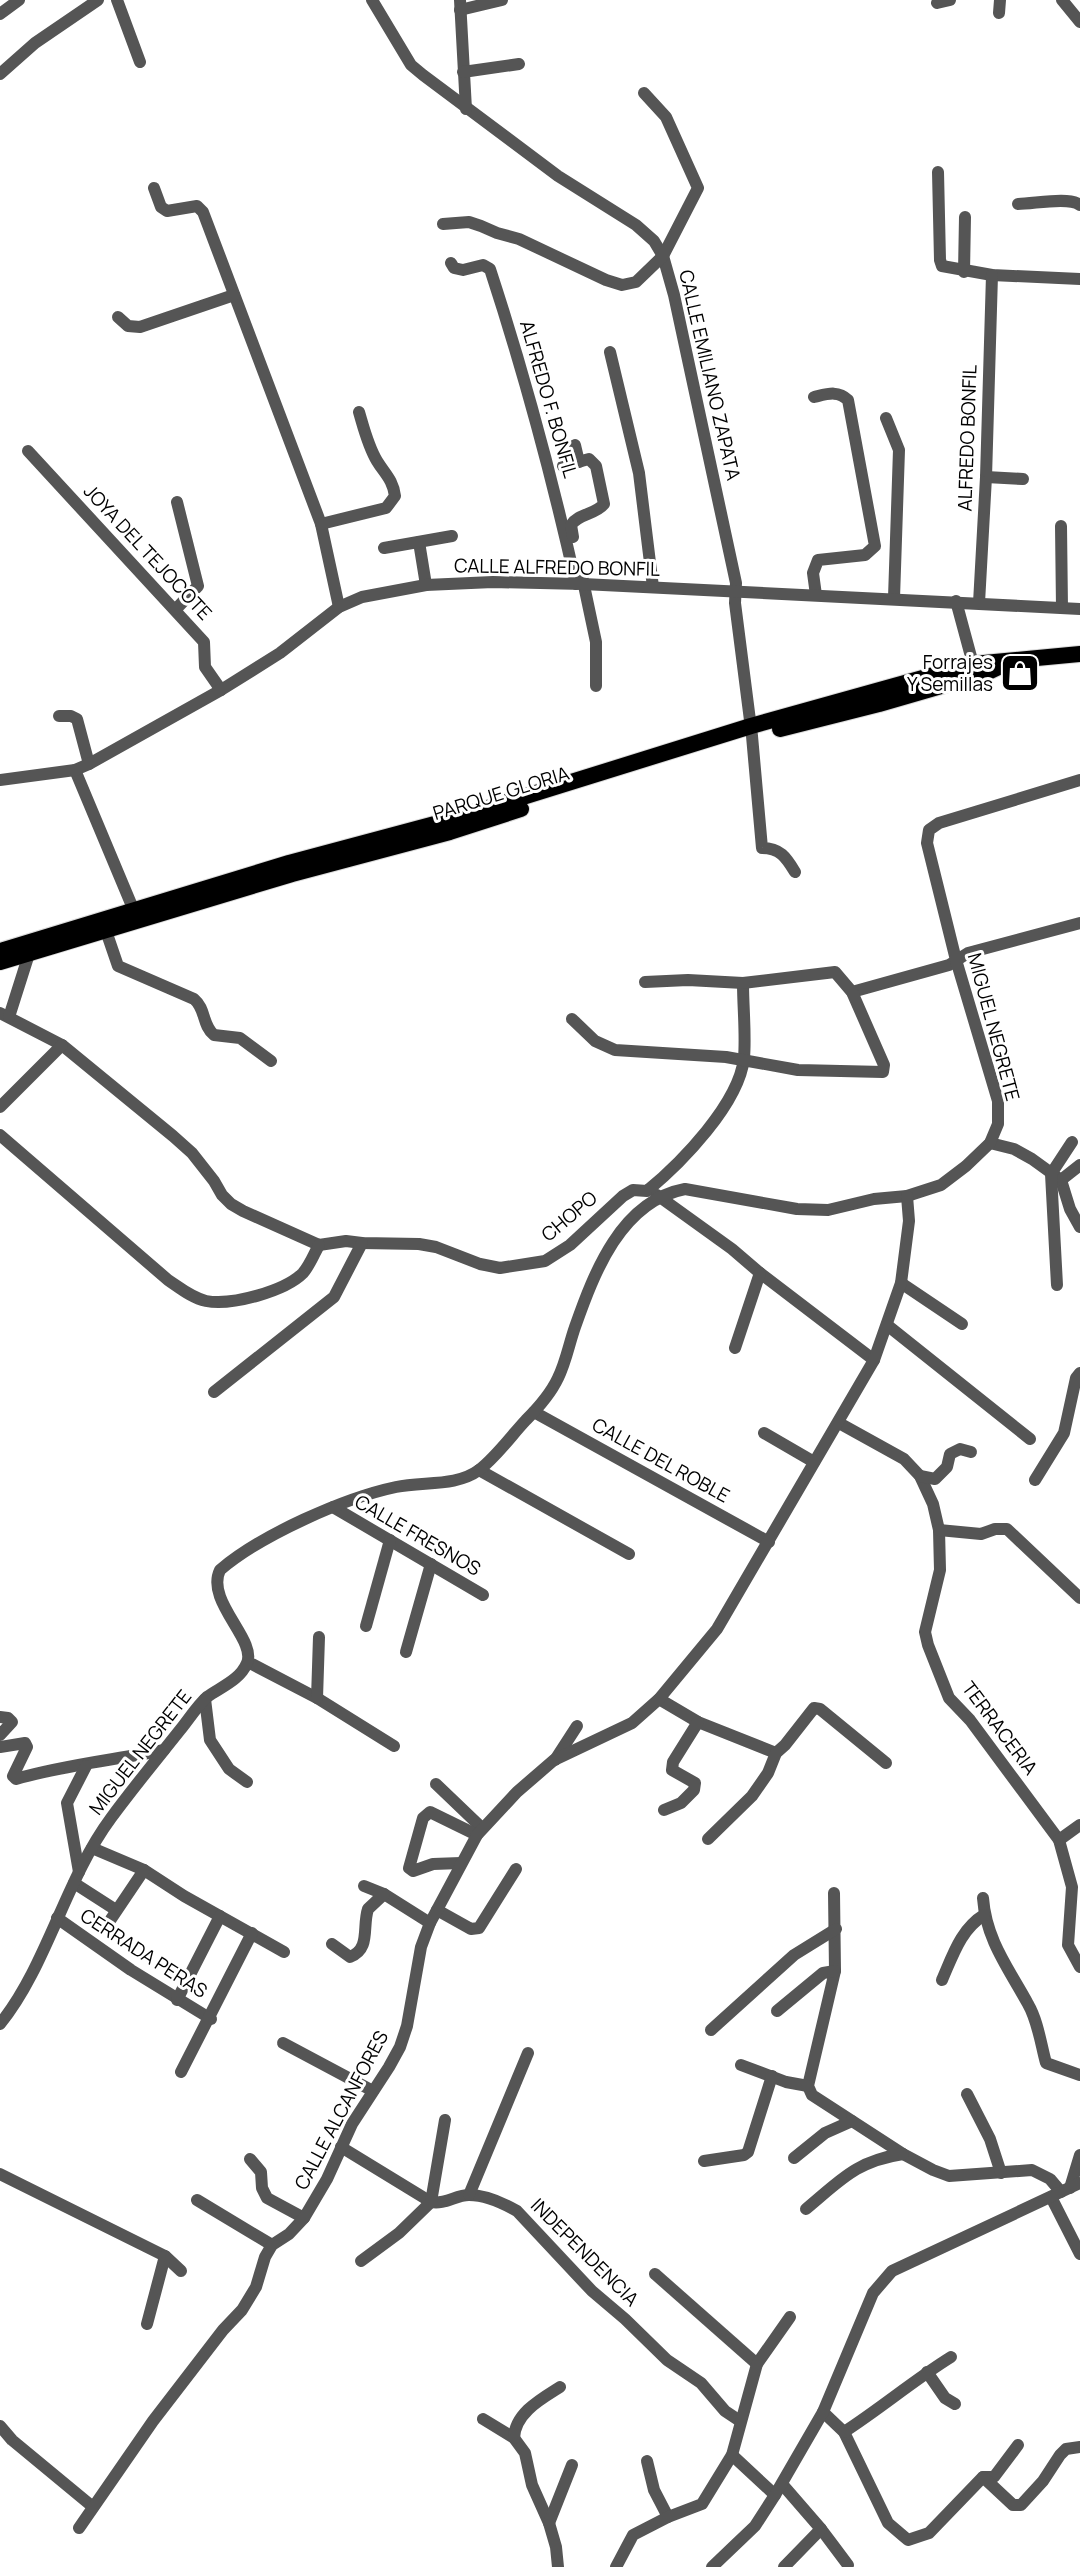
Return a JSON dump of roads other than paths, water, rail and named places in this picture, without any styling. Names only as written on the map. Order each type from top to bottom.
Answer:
[{"type":"main road","name":"PARQUE GLORIA","points":[[878,698],[973,664],[1080,654]]},
{"type":"main road","name":"PARQUE GLORIA","points":[[0,951],[292,874],[752,731],[986,673],[1012,661]]},
{"type":"main road","name":"PARQUE GLORIA","points":[[0,962],[106,931],[137,916]]},
{"type":"street","points":[[0,14],[19,0]]},
{"type":"street","points":[[0,75],[35,43],[98,0]]},
{"type":"street","points":[[117,0],[140,62]]},
{"type":"street","name":"CALLE EMILIANO ZAPATA","points":[[372,0],[411,65],[558,176],[636,225],[654,241],[663,256],[674,295],[736,583],[762,848],[784,853],[795,872]]},
{"type":"street","points":[[466,109],[460,5],[502,0]]},
{"type":"street","points":[[1062,0],[1080,22]]},
{"type":"street","points":[[463,72],[519,64]]},
{"type":"street","points":[[443,224],[469,222],[519,239],[606,280],[622,285],[636,282],[663,256],[698,188],[666,117],[644,93]]},
{"type":"street","points":[[937,172],[942,267],[964,272],[1078,282]]},
{"type":"street","points":[[155,188],[162,206],[167,211],[197,206],[203,212],[321,524],[339,607]]},
{"type":"street","points":[[1018,204],[1074,200],[1080,205]]},
{"type":"street","points":[[964,272],[965,217]]},
{"type":"street","name":"ALFREDO F. BONFIL","points":[[451,263],[454,268],[463,270],[483,265],[490,269],[549,463],[580,584]]},
{"type":"street","name":"ALFREDO BONFIL","points":[[979,603],[992,275]]},
{"type":"street","points":[[118,317],[128,326],[140,327],[233,295]]},
{"type":"street","points":[[610,352],[639,473],[653,587]]},
{"type":"street","points":[[814,397],[835,393],[848,400],[875,547],[865,555],[818,560],[813,573],[816,595]]},
{"type":"street","points":[[321,524],[386,508],[395,496],[393,482],[368,443],[359,412]]},
{"type":"street","points":[[886,418],[898,450],[894,598]]},
{"type":"street","points":[[575,445],[579,462]]},
{"type":"street","name":"JOYA DEL TEJOCOTE","points":[[28,451],[204,642],[205,667],[221,690]]},
{"type":"street","points":[[562,466],[589,459],[596,466],[604,504],[598,512],[575,518],[570,525],[580,584],[596,642],[596,686]]},
{"type":"street","points":[[986,477],[1023,479]]},
{"type":"street","points":[[176,609],[198,586],[177,502]]},
{"type":"street","points":[[1061,526],[1062,608]]},
{"type":"street","points":[[384,548],[453,536]]},
{"type":"street","points":[[419,542],[426,585]]},
{"type":"street","name":"CALLE ALFREDO BONFIL","points":[[0,780],[75,770],[89,764],[221,690],[280,653],[339,607],[362,597],[426,585],[493,582],[580,584],[1080,609]]},
{"type":"street","points":[[956,601],[973,664]]},
{"type":"street","points":[[59,716],[77,719],[89,764]]},
{"type":"street","points":[[75,770],[137,916]]},
{"type":"street","name":"MIGUEL NEGRETE","points":[[990,1143],[998,1124],[998,1101],[956,960],[927,843],[929,830],[939,823],[1080,780]]},
{"type":"street","points":[[852,992],[949,965],[968,953],[1080,923]]},
{"type":"street","points":[[106,931],[117,966],[194,999],[203,1009],[205,1024],[214,1035],[240,1038],[271,1061]]},
{"type":"street","points":[[0,1136],[169,1280],[188,1294],[207,1301],[226,1301],[275,1291],[291,1283],[305,1271],[319,1245],[231,1204],[192,1153],[62,1045],[4,1015],[29,954]]},
{"type":"street","points":[[572,1019],[595,1041],[615,1050],[744,1060],[798,1070],[883,1072],[884,1065],[852,992],[835,972],[743,983],[688,980],[645,982]]},
{"type":"street","name":"CHOPO","points":[[319,1245],[346,1241],[419,1244],[500,1268],[545,1261],[570,1245],[623,1196],[633,1190],[647,1191],[697,1144],[736,1083],[744,1060],[743,983]]},
{"type":"street","points":[[0,1107],[62,1045]]},
{"type":"street","points":[[1057,1285],[1056,1177],[1072,1142]]},
{"type":"street","points":[[394,1746],[317,1698],[248,1662],[248,1651],[220,1597],[216,1577],[229,1562],[290,1527],[333,1507],[397,1487],[459,1479],[478,1470],[534,1412],[558,1378],[594,1276],[608,1249],[625,1226],[641,1211],[672,1192],[685,1189],[797,1209],[828,1210],[874,1199],[907,1196],[941,1185],[990,1143],[1014,1149],[1056,1177],[1080,1227]]},
{"type":"street","points":[[1056,1177],[1080,1165]]},
{"type":"street","points":[[647,1191],[661,1198],[732,1249],[874,1360]]},
{"type":"street","points":[[839,1423],[874,1360],[901,1283],[909,1221],[907,1196]]},
{"type":"street","points":[[214,1392],[334,1297],[362,1243]]},
{"type":"street","points":[[735,1348],[760,1273]]},
{"type":"street","points":[[901,1283],[962,1324]]},
{"type":"street","points":[[887,1325],[1030,1439]]},
{"type":"street","points":[[1035,1480],[1064,1433],[1076,1378],[1080,1373]]},
{"type":"street","name":"CALLE DEL ROBLE","points":[[534,1412],[769,1542]]},
{"type":"street","name":"CALLE ALCANFORES","points":[[79,2528],[153,2421],[223,2330],[242,2310],[256,2287],[265,2257],[272,2245],[289,2234],[304,2218],[327,2179],[341,2147],[400,2047],[407,2026],[421,1947],[430,1923],[479,1832],[517,1792],[554,1760],[632,1723],[659,1699],[717,1629],[839,1423]]},
{"type":"street","name":"TERRACERIA","points":[[839,1423],[904,1458],[920,1476],[933,1504],[939,1530],[940,1570],[925,1632],[928,1645],[949,1698],[970,1720],[1059,1840],[1072,1887],[1068,1945],[1080,1967]]},
{"type":"street","points":[[764,1433],[814,1462]]},
{"type":"street","points":[[920,1476],[935,1479],[947,1467],[950,1454],[960,1450],[971,1452]]},
{"type":"street","points":[[478,1470],[629,1554]]},
{"type":"street","name":"CALLE FRESNOS","points":[[333,1507],[483,1595]]},
{"type":"street","points":[[939,1530],[981,1534],[995,1529],[1007,1529],[1080,1598]]},
{"type":"street","points":[[366,1626],[390,1540]]},
{"type":"street","points":[[406,1652],[431,1564]]},
{"type":"street","points":[[317,1698],[319,1637]]},
{"type":"street","name":"MIGUEL NEGRETE","points":[[0,2024],[15,2006],[92,1847],[109,1821],[205,1699],[234,1680],[248,1662]]},
{"type":"street","points":[[205,1699],[210,1740],[229,1769],[247,1782]]},
{"type":"street","points":[[659,1699],[698,1722],[776,1753]]},
{"type":"street","points":[[708,1839],[752,1796],[768,1773],[776,1753],[814,1708],[820,1709],[886,1763]]},
{"type":"street","points":[[0,1717],[12,1721],[0,1735]]},
{"type":"street","points":[[664,1811],[681,1803],[694,1790],[695,1783],[672,1770],[673,1762],[698,1722]]},
{"type":"street","points":[[554,1760],[577,1726]]},
{"type":"street","points":[[0,1747],[25,1743],[27,1747],[15,1770],[13,1776],[16,1779],[50,1769],[86,1766],[164,1750]]},
{"type":"street","points":[[86,1766],[68,1803],[77,1878],[116,1910]]},
{"type":"street","points":[[436,1783],[479,1832]]},
{"type":"street","points":[[461,1863],[433,1864],[413,1871],[409,1868],[423,1818],[430,1812],[479,1832]]},
{"type":"street","points":[[1059,1840],[1080,1825]]},
{"type":"street","points":[[92,1847],[144,1870],[284,1952]]},
{"type":"street","points":[[437,1910],[471,1929],[479,1928],[516,1869]]},
{"type":"street","points":[[107,1925],[144,1870]]},
{"type":"street","points":[[364,1886],[384,1894],[430,1923]]},
{"type":"street","points":[[332,1944],[354,1957],[364,1946],[368,1909],[384,1894]]},
{"type":"street","points":[[834,1894],[835,1971],[808,2086],[812,2095],[903,2154],[949,2176],[1032,2170],[1066,2190]]},
{"type":"street","points":[[983,1898],[984,1915],[995,1948],[1030,2007],[1046,2063],[1080,2075]]},
{"type":"street","points":[[942,1980],[963,1934],[972,1922],[984,1915]]},
{"type":"street","points":[[177,2000],[220,1916]]},
{"type":"street","name":"CERRADA PERAS","points":[[57,1918],[177,2000],[211,2019]]},
{"type":"street","points":[[711,2029],[794,1955],[835,1928]]},
{"type":"street","points":[[181,2073],[211,2019],[252,1933]]},
{"type":"street","points":[[777,2011],[823,1973],[835,1971]]},
{"type":"street","points":[[0,2011],[15,2006]]},
{"type":"street","points":[[283,2043],[373,2091]]},
{"type":"street","points":[[469,2195],[528,2053]]},
{"type":"street","points":[[741,2065],[786,2082],[808,2086]]},
{"type":"street","points":[[704,2161],[744,2155],[748,2152],[772,2076]]},
{"type":"street","points":[[967,2094],[990,2139],[1001,2173]]},
{"type":"street","points":[[361,2261],[399,2233],[431,2202],[444,2120]]},
{"type":"street","points":[[794,2158],[825,2133],[852,2121]]},
{"type":"street","points":[[341,2147],[431,2202]]},
{"type":"street","points":[[806,2209],[860,2165],[878,2158],[903,2154]]},
{"type":"street","points":[[1080,2155],[1066,2190],[1080,2254]]},
{"type":"street","points":[[250,2159],[261,2172],[262,2188],[267,2198],[304,2218]]},
{"type":"street","points":[[0,2174],[165,2256],[181,2271]]},
{"type":"street","points":[[712,2567],[755,2526],[779,2490],[823,2412],[873,2293],[892,2271],[1066,2190]]},
{"type":"street","name":"INDEPENDENCIA","points":[[431,2202],[438,2203],[469,2195],[502,2202],[517,2211],[581,2280],[667,2360],[701,2383],[724,2411],[740,2421]]},
{"type":"street","points":[[197,2200],[272,2245]]},
{"type":"street","points":[[147,2324],[165,2256]]},
{"type":"street","points":[[655,2274],[757,2364]]},
{"type":"street","points":[[616,2567],[633,2535],[702,2504],[732,2455],[757,2364],[790,2316]]},
{"type":"street","points":[[844,2432],[951,2357]]},
{"type":"street","points":[[927,2372],[945,2398],[955,2404]]},
{"type":"street","points":[[514,2438],[514,2427],[525,2413],[560,2387]]},
{"type":"street","points":[[823,2412],[844,2432],[888,2523],[908,2540],[929,2533],[983,2477],[994,2477],[1018,2445]]},
{"type":"street","points":[[483,2419],[514,2438],[526,2453],[531,2484],[549,2523],[558,2567]]},
{"type":"street","points":[[0,2426],[12,2440],[93,2507]]},
{"type":"street","points":[[983,2477],[1013,2505],[1021,2505],[1043,2481],[1066,2449],[1080,2447]]},
{"type":"street","points":[[732,2455],[779,2490],[821,2529],[848,2565]]},
{"type":"street","points":[[647,2461],[653,2490],[668,2517]]},
{"type":"street","points":[[549,2523],[572,2465]]},
{"type":"street","points":[[784,2567],[821,2529]]},
{"type":"place","name":"Forrajes Y Semillas","points":[[1020,673]]}]
